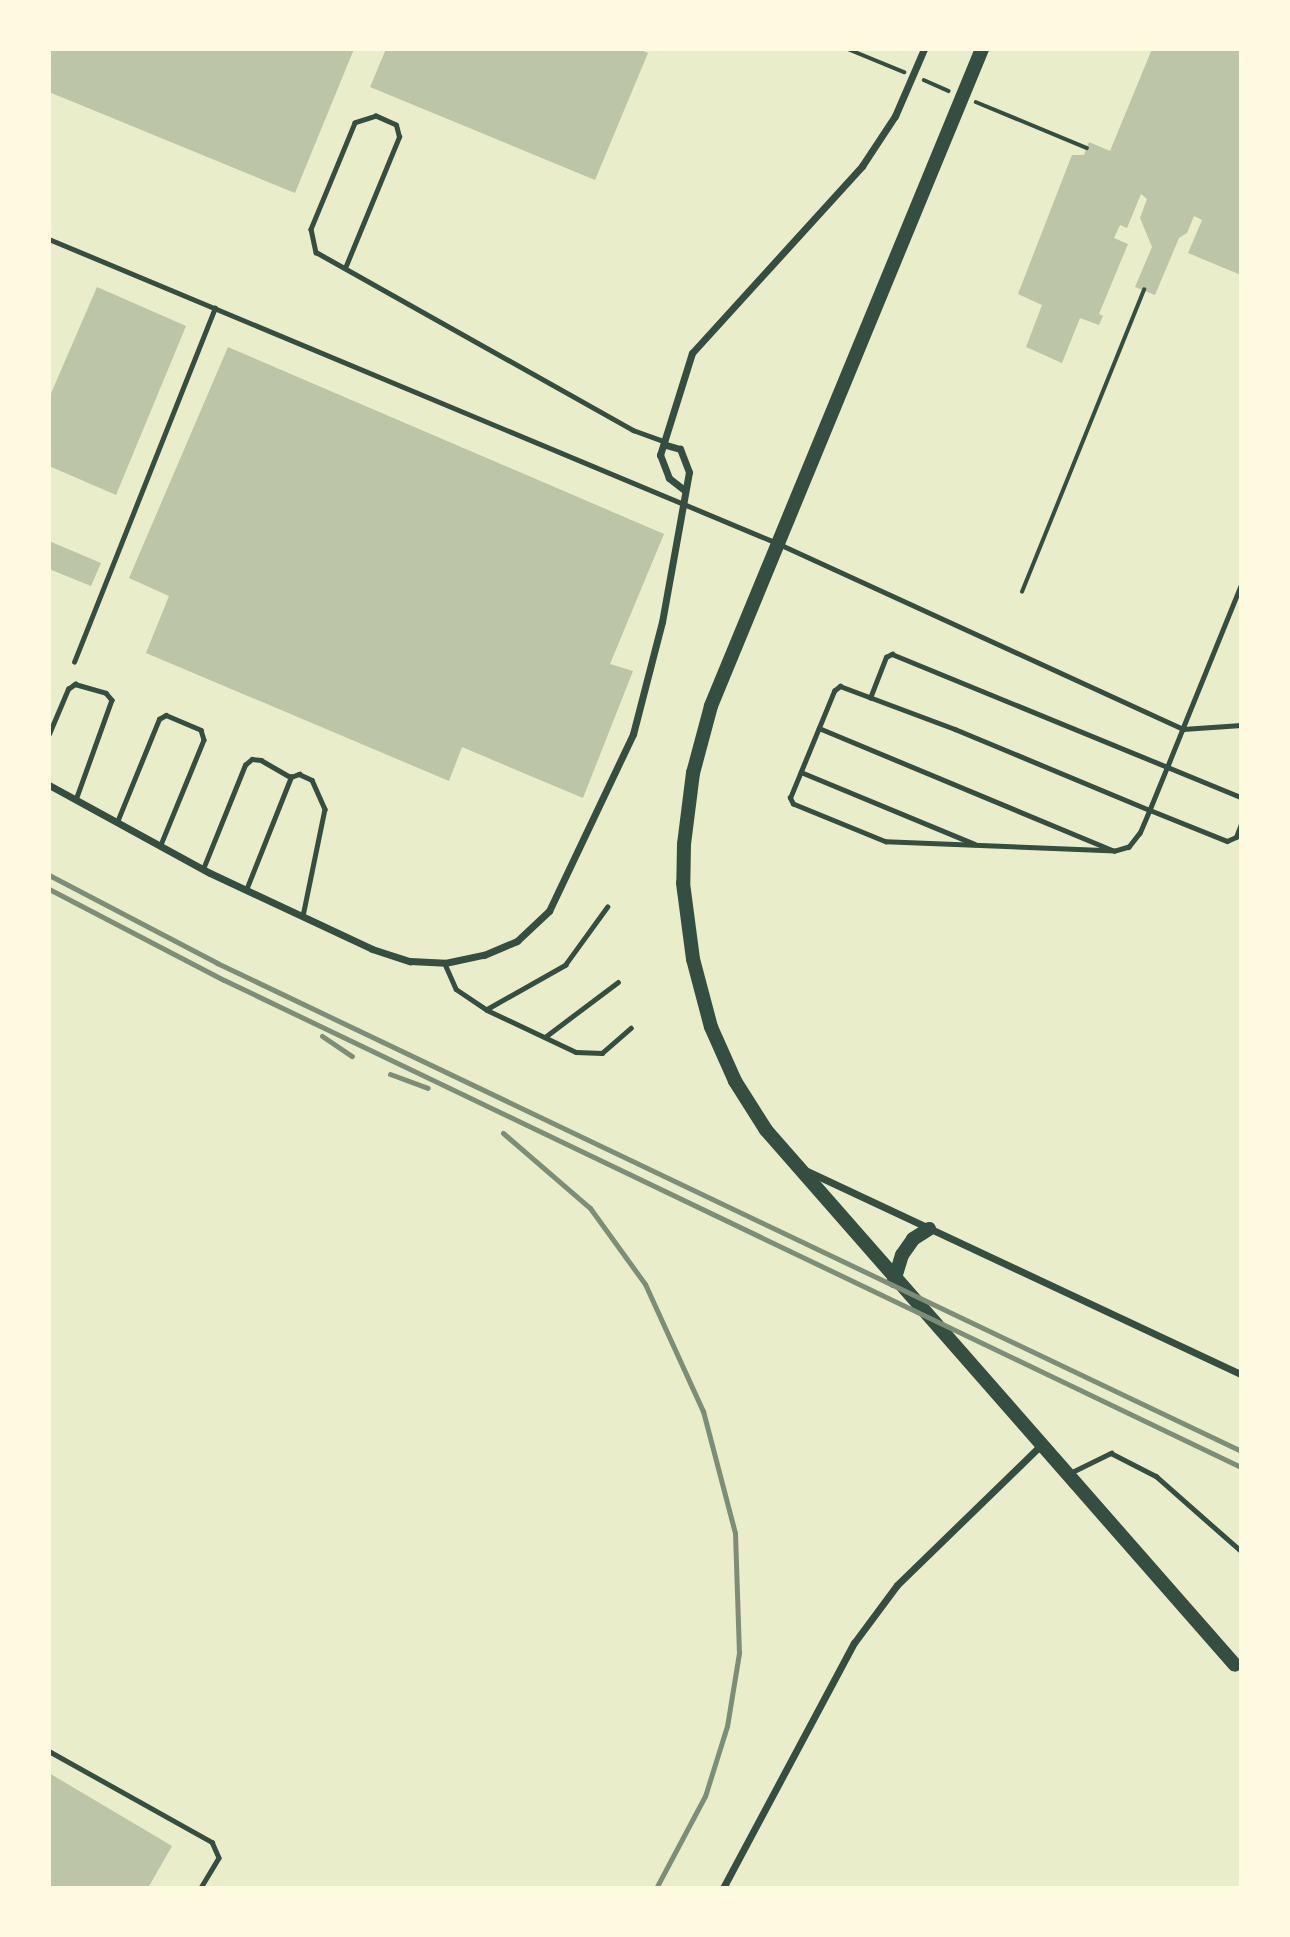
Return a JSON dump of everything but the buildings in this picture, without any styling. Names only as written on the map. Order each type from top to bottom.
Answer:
[{"type":"main road","points":[[982,49],[777,543],[702,737],[687,813],[683,883],[693,959],[711,1027],[754,1112],[796,1166],[894,1281],[1238,1663]]},
{"type":"main road","points":[[894,1281],[902,1255],[913,1239],[929,1229]]},
{"type":"street","points":[[682,489],[669,478],[660,455],[692,352],[862,166],[895,116],[924,49]]},
{"type":"street","points":[[49,785],[203,869],[372,949],[410,961],[445,963],[484,955],[517,942],[549,911],[633,734],[662,622],[682,489],[689,472],[680,449],[665,443]]},
{"type":"street","points":[[796,1166],[1241,1374]]},
{"type":"street","points":[[723,1888],[854,1643],[897,1585],[1040,1446]]},
{"type":"lane","points":[[345,268],[399,137],[396,125],[376,116],[355,123],[311,229],[316,252],[633,430],[665,443]]},
{"type":"lane","points":[[49,239],[777,543],[1184,729],[1241,725]]},
{"type":"lane","points":[[74,662],[215,308]]},
{"type":"lane","points":[[1241,586],[1150,810],[1129,847],[1115,851],[886,842],[793,804],[790,798],[840,686],[1150,810],[1227,841],[1236,837],[1241,824]]},
{"type":"lane","points":[[870,698],[886,657],[892,654],[1241,797]]},
{"type":"lane","points":[[49,734],[64,698],[75,684],[106,693],[112,700],[76,800]]},
{"type":"lane","points":[[117,822],[159,719],[166,715],[201,730],[204,740],[160,846]]},
{"type":"lane","points":[[819,728],[1115,851]]},
{"type":"lane","points":[[203,869],[245,765],[252,759],[261,760],[291,777]]},
{"type":"lane","points":[[801,772],[979,846]]},
{"type":"lane","points":[[246,890],[291,777],[299,774],[312,780],[325,809],[303,916]]},
{"type":"lane","points":[[487,1010],[565,965],[607,907]]},
{"type":"lane","points":[[445,963],[456,989],[487,1010],[576,1052],[602,1053],[631,1028]]},
{"type":"lane","points":[[545,1037],[618,982]]},
{"type":"lane","points":[[1066,1475],[1111,1454],[1156,1476],[1241,1551]]},
{"type":"lane","points":[[49,1751],[212,1842],[219,1858],[201,1888]]},
{"type":"path","points":[[1022,592],[1144,290]]},
{"type":"railway","points":[[49,875],[217,963],[1241,1451]]},
{"type":"railway","points":[[49,889],[224,980],[1241,1467]]},
{"type":"railway","points":[[322,1036],[352,1056]]},
{"type":"railway","points":[[390,1074],[428,1088]]},
{"type":"railway","points":[[503,1133],[590,1208],[645,1284],[703,1411],[735,1533],[739,1653],[727,1726],[705,1796],[656,1888]]}]
